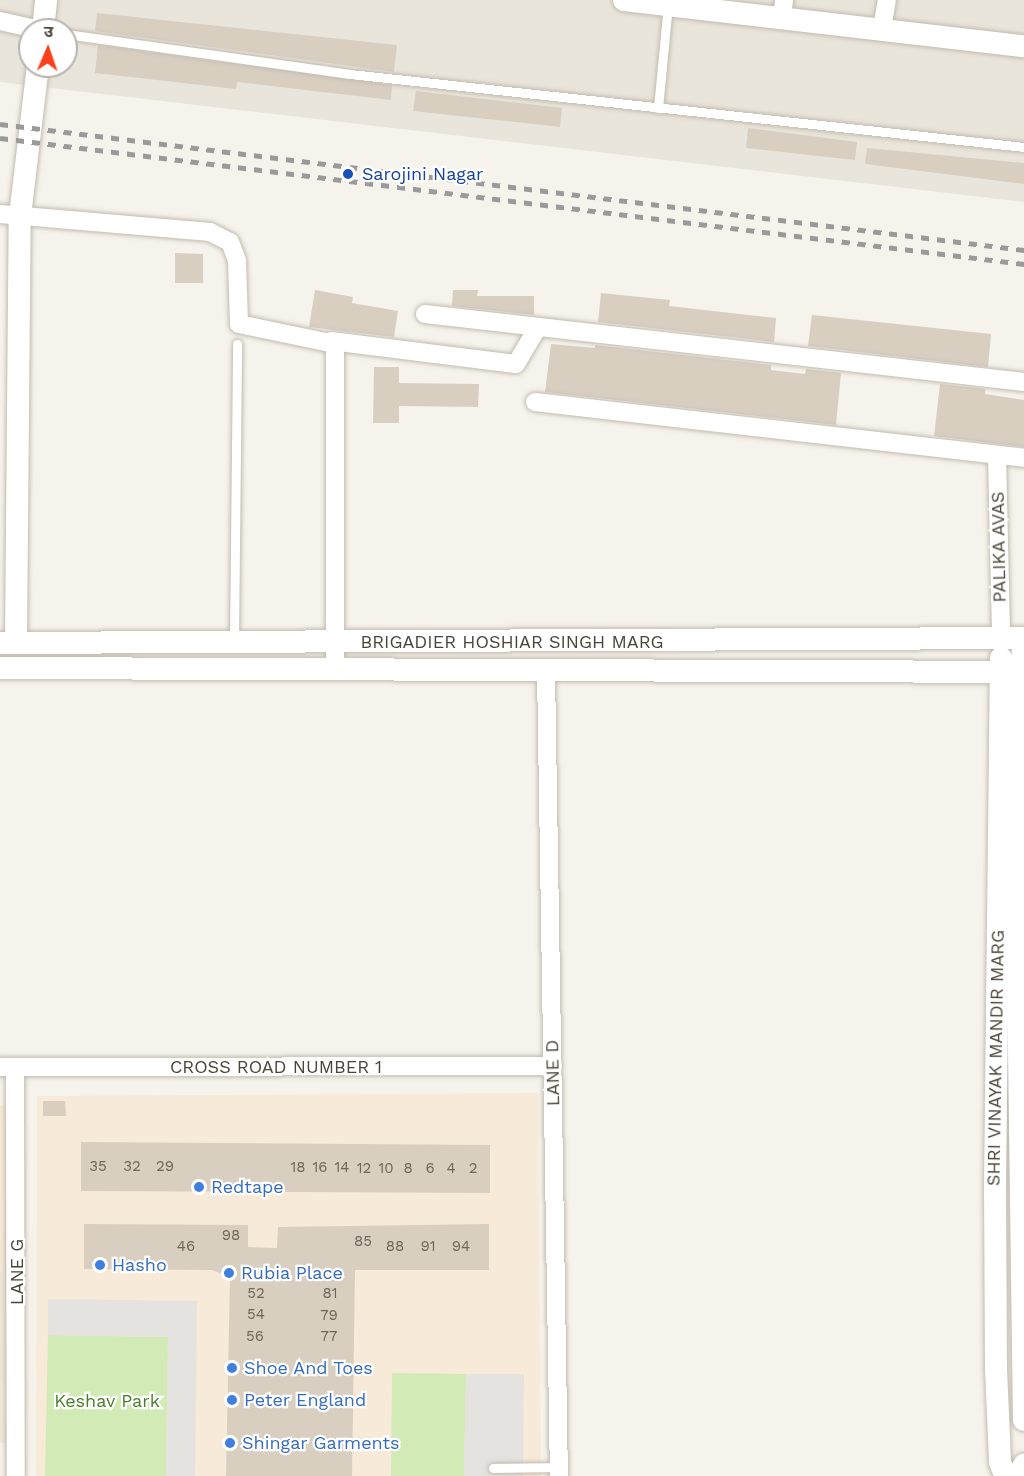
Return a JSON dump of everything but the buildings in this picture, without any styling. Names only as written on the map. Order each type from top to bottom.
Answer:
[{"type":"street","points":[[43,18],[46,0]]},
{"type":"street","points":[[624,0],[783,8],[882,28],[1024,46]]},
{"type":"street","points":[[882,28],[887,0]]},
{"type":"street","points":[[0,21],[18,25]]},
{"type":"street","points":[[36,78],[10,215],[8,668],[1016,672],[1024,1420]]},
{"type":"street","points":[[10,215],[210,232],[230,242],[237,260],[239,324],[331,341],[516,364],[538,327]]},
{"type":"street","points":[[425,314],[1024,382]]},
{"type":"street","points":[[331,341],[337,348],[335,669]]},
{"type":"street","points":[[535,402],[1024,458]]},
{"type":"street","name":"PALIKA AVAS","points":[[997,455],[1016,638]]},
{"type":"street","name":"BRIGADIER HOSHIAR SINGH MARG","points":[[8,642],[335,644],[1016,638]]},
{"type":"street","name":"SHRI VINAYAK MANDIR MARG","points":[[1003,1469],[995,1183],[1016,638]]},
{"type":"street","name":"LANE D","points":[[546,670],[559,1471]]},
{"type":"street","name":"CROSS ROAD NUMBER 1","points":[[7,1067],[553,1066]]},
{"type":"street","name":"LANE G","points":[[7,1067],[10,1465]]},
{"type":"street","points":[[1003,1469],[1024,1464]]},
{"type":"street","points":[[1018,1476],[1024,1464]]},
{"type":"lane","points":[[655,3],[658,108]]},
{"type":"lane","points":[[78,36],[350,74],[1024,147]]},
{"type":"lane","points":[[234,642],[237,344]]},
{"type":"lane","points":[[493,1468],[559,1471]]},
{"type":"shaded area","points":[[0,0],[1024,0],[1024,202],[0,82]]},
{"type":"shaded area","points":[[538,1093],[541,1476],[36,1476],[37,1096]]},
{"type":"shaded area","points":[[0,1105],[13,1105],[9,1272],[0,1272]]},
{"type":"shaded area","points":[[0,1272],[9,1272],[6,1443],[0,1443]]},
{"type":"shaded area","points":[[48,1299],[197,1301],[195,1476],[166,1476],[168,1337],[48,1335]]},
{"type":"shaded area","points":[[466,1374],[524,1374],[523,1476],[464,1476]]},
{"type":"green space","name":"Keshav Park","points":[[48,1335],[168,1337],[166,1476],[45,1476]]},
{"type":"green space","points":[[392,1373],[466,1374],[464,1476],[391,1476]]},
{"type":"railway","points":[[0,124],[1024,250]]},
{"type":"railway","points":[[0,138],[1024,264]]},
{"type":"place","name":"Sarojini Nagar","points":[[348,174]]},
{"type":"place","name":"Redtape","points":[[199,1187]]},
{"type":"place","name":"Hasho","points":[[100,1265]]},
{"type":"place","name":"Rubia Place","points":[[229,1273]]},
{"type":"place","name":"Shoe And Toes","points":[[232,1368]]},
{"type":"place","name":"Peter England","points":[[232,1400]]},
{"type":"place","name":"Shingar Garments","points":[[230,1443]]}]
